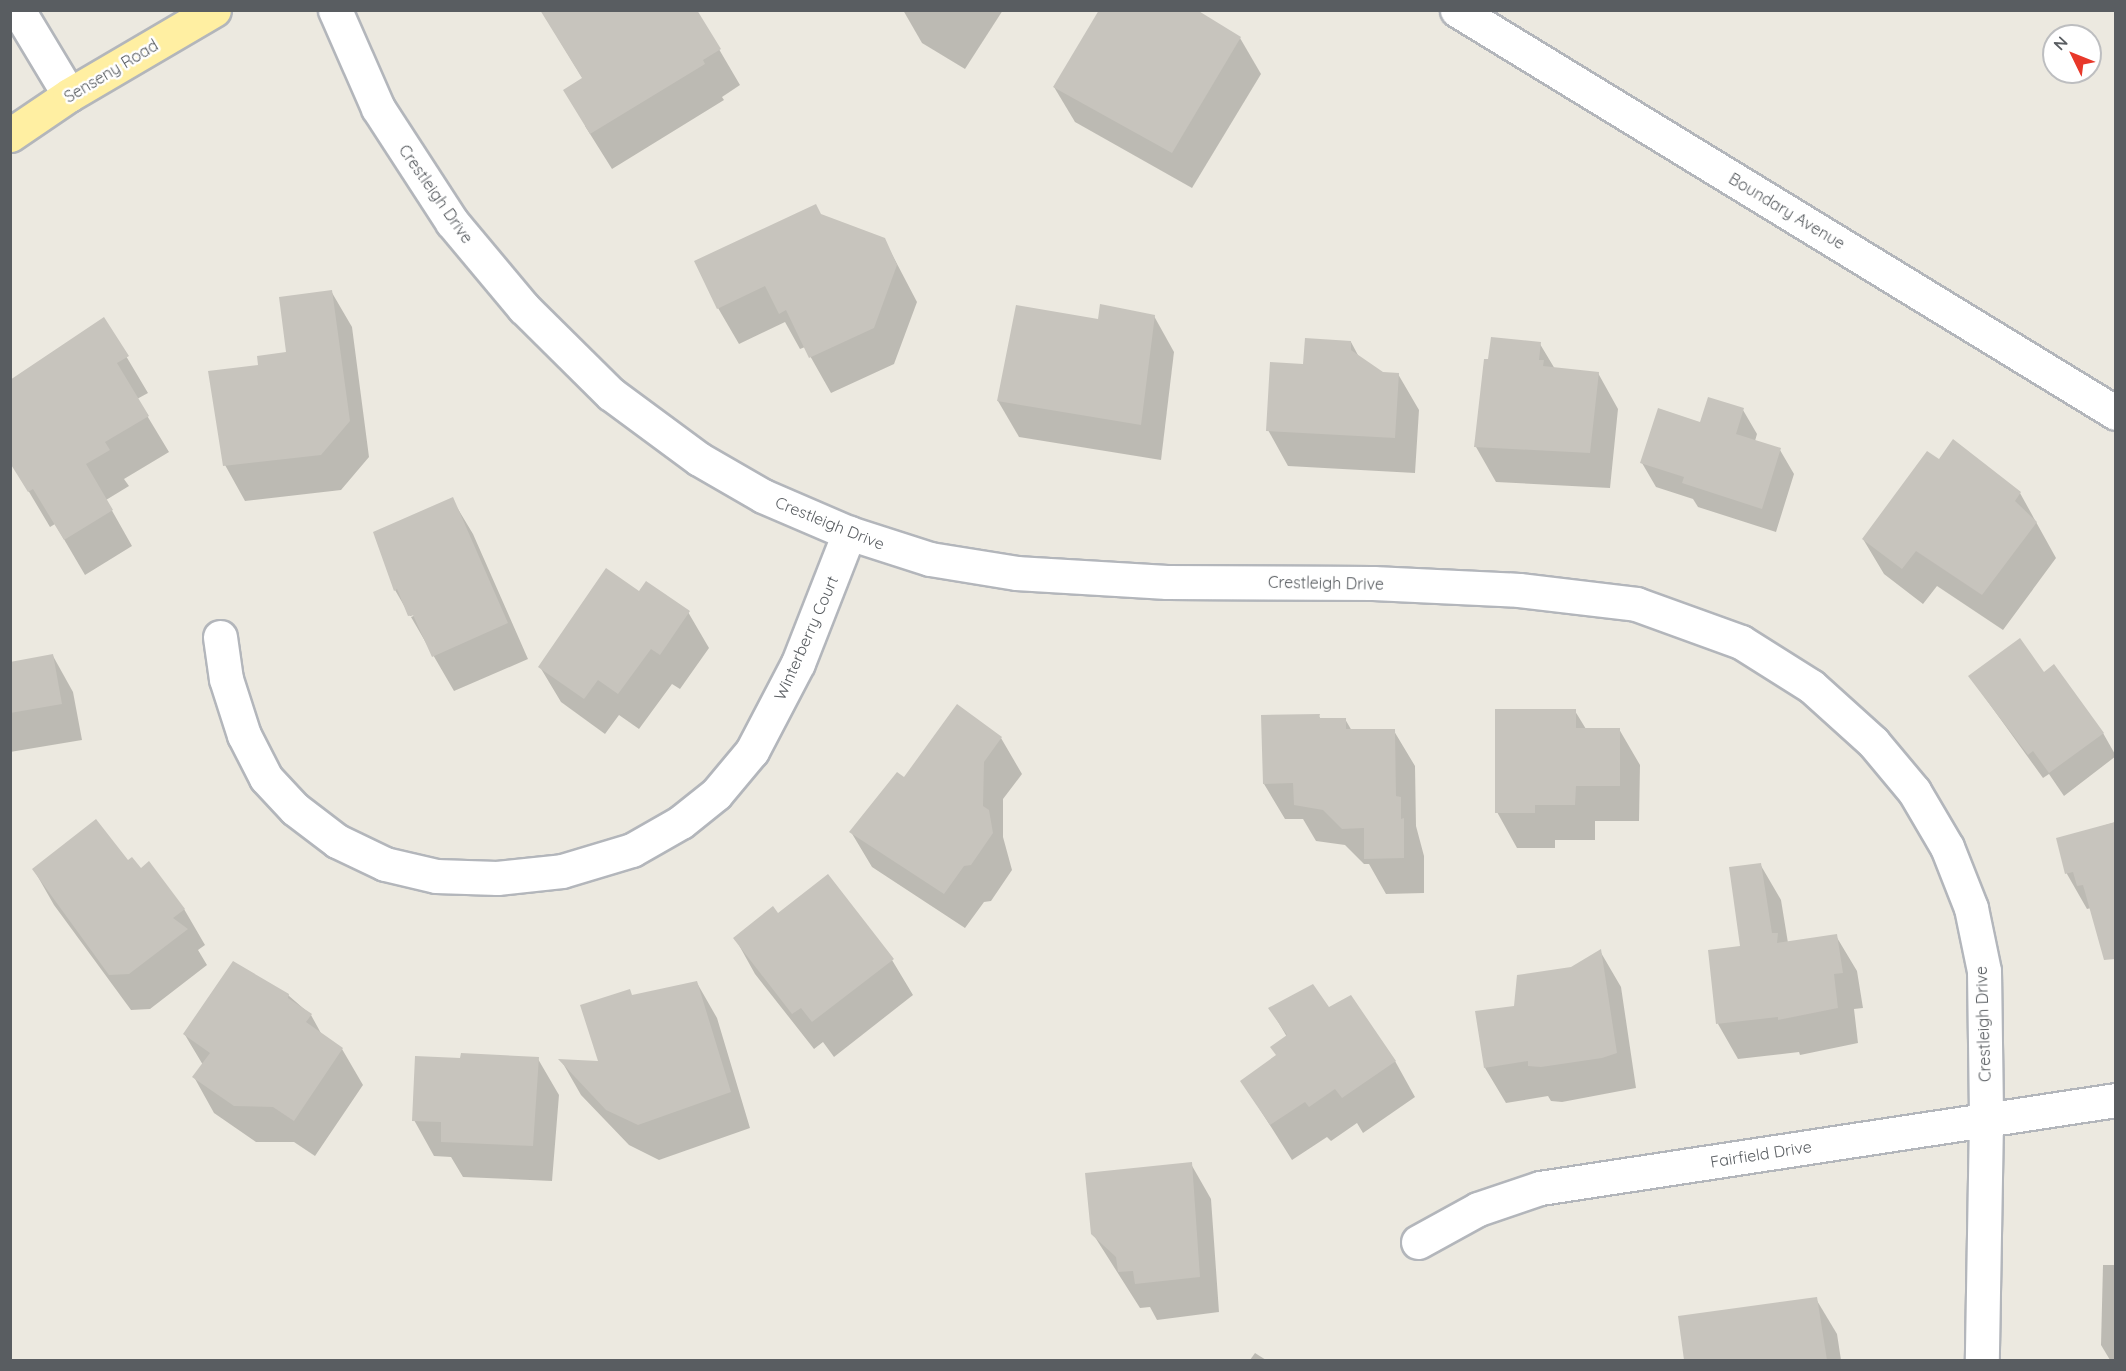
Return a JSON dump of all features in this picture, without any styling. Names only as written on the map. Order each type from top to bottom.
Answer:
[{"type":"main road","name":"Senseny Road","points":[[10,135],[69,95],[214,10]]},
{"type":"street","points":[[18,10],[69,95]]},
{"type":"street","name":"Crestleigh Drive","points":[[335,10],[378,108],[452,222],[524,308],[611,393],[699,459],[763,496],[849,533],[930,559],[1016,573],[1167,582],[1372,583],[1519,590],[1636,604],[1741,642],[1811,686],[1873,742],[1914,791],[1947,847],[1971,908],[1984,971],[1986,1120],[1982,1360]]},
{"type":"street","name":"Boundary Avenue","points":[[1457,10],[2115,413]]},
{"type":"street","name":"Winterberry Court","points":[[220,637],[226,679],[240,724],[266,778],[295,809],[337,840],[385,864],[436,876],[497,878],[562,871],[632,850],[681,822],[716,794],[752,751],[798,663],[849,533]]},
{"type":"street","name":"Fairfield Drive","points":[[1418,1242],[1478,1209],[1540,1188],[2115,1100]]},
{"type":"building","points":[[540,10],[697,10],[721,49],[703,60],[705,64],[590,134],[563,90],[582,78]]},
{"type":"building","points":[[1099,10],[1197,10],[1241,37],[1172,153],[1053,87]]},
{"type":"building","points":[[816,204],[821,214],[885,238],[897,265],[874,328],[809,358],[786,310],[779,314],[765,286],[717,309],[694,261]]},
{"type":"building","points":[[332,290],[350,421],[321,455],[223,466],[208,371],[258,365],[257,356],[286,352],[279,297]]},
{"type":"building","points":[[1100,304],[1155,315],[1141,425],[997,401],[1016,305],[1098,319]]},
{"type":"building","points":[[104,317],[129,356],[117,363],[149,416],[105,442],[110,450],[86,464],[113,510],[64,540],[33,489],[28,492],[10,463],[10,380]]},
{"type":"building","points":[[1491,337],[1541,342],[1539,360],[1544,360],[1543,366],[1599,372],[1590,453],[1474,447],[1484,359],[1488,359]]},
{"type":"building","points":[[1305,338],[1351,341],[1351,350],[1383,372],[1399,373],[1395,438],[1266,431],[1270,362],[1303,364]]},
{"type":"building","points":[[1708,397],[1744,408],[1736,434],[1781,448],[1762,509],[1682,483],[1684,477],[1640,463],[1658,408],[1700,422]]},
{"type":"building","points":[[1953,439],[2021,492],[2015,501],[2037,522],[1982,595],[1916,551],[1902,569],[1862,539],[1927,451],[1939,459]]},
{"type":"building","points":[[453,497],[508,623],[432,657],[413,615],[408,616],[397,589],[394,591],[373,532]]},
{"type":"building","points":[[606,568],[639,591],[646,581],[690,611],[660,655],[651,649],[618,694],[598,680],[584,699],[538,667]]},
{"type":"building","points":[[2020,638],[2044,672],[2054,664],[2104,733],[2049,773],[2033,751],[2028,755],[1968,676]]},
{"type":"building","points":[[53,654],[62,704],[10,713],[10,662]]},
{"type":"building","points":[[957,704],[1002,737],[984,762],[983,806],[989,810],[993,833],[971,865],[964,866],[944,894],[849,832],[897,772],[904,777]]},
{"type":"building","points":[[1495,709],[1576,709],[1576,728],[1620,728],[1620,786],[1576,786],[1575,805],[1535,805],[1535,813],[1495,813]]},
{"type":"building","points":[[1320,714],[1319,718],[1346,718],[1346,729],[1395,729],[1396,796],[1401,797],[1401,819],[1404,818],[1404,858],[1364,859],[1364,828],[1342,829],[1323,810],[1294,805],[1293,783],[1263,784],[1261,715]]},
{"type":"building","points":[[96,819],[128,860],[132,857],[141,868],[149,861],[185,909],[173,918],[188,929],[129,974],[109,975],[32,869]]},
{"type":"building","points":[[2115,822],[2115,959],[2104,960],[2083,885],[2077,886],[2073,872],[2065,874],[2056,838]]},
{"type":"building","points":[[1761,863],[1772,933],[1778,933],[1777,943],[1837,934],[1843,973],[1834,974],[1838,1008],[1778,1020],[1778,1017],[1716,1024],[1708,950],[1740,946],[1729,867]]},
{"type":"building","points":[[828,874],[894,959],[812,1022],[801,1008],[792,1014],[733,938],[773,906],[778,913]]},
{"type":"building","points":[[1601,949],[1617,1053],[1602,1058],[1541,1067],[1528,1066],[1528,1061],[1484,1068],[1475,1011],[1514,1006],[1517,975],[1571,967]]},
{"type":"building","points":[[233,961],[289,994],[288,998],[312,1014],[306,1022],[343,1048],[294,1121],[273,1107],[234,1106],[192,1077],[210,1053],[183,1034]]},
{"type":"building","points":[[697,981],[731,1092],[638,1125],[606,1110],[558,1059],[598,1061],[580,1005],[630,989],[632,995]]},
{"type":"building","points":[[1313,984],[1329,1007],[1351,995],[1396,1061],[1342,1098],[1335,1089],[1309,1107],[1305,1102],[1270,1125],[1240,1081],[1276,1055],[1270,1047],[1287,1035],[1268,1008]]},
{"type":"building","points":[[461,1053],[539,1057],[533,1146],[441,1142],[441,1122],[412,1121],[415,1056],[460,1058]]},
{"type":"building","points":[[1192,1162],[1200,1277],[1135,1284],[1133,1271],[1118,1272],[1116,1257],[1091,1234],[1085,1173]]},
{"type":"building","points":[[1817,1297],[1827,1360],[1684,1360],[1678,1316]]}]
